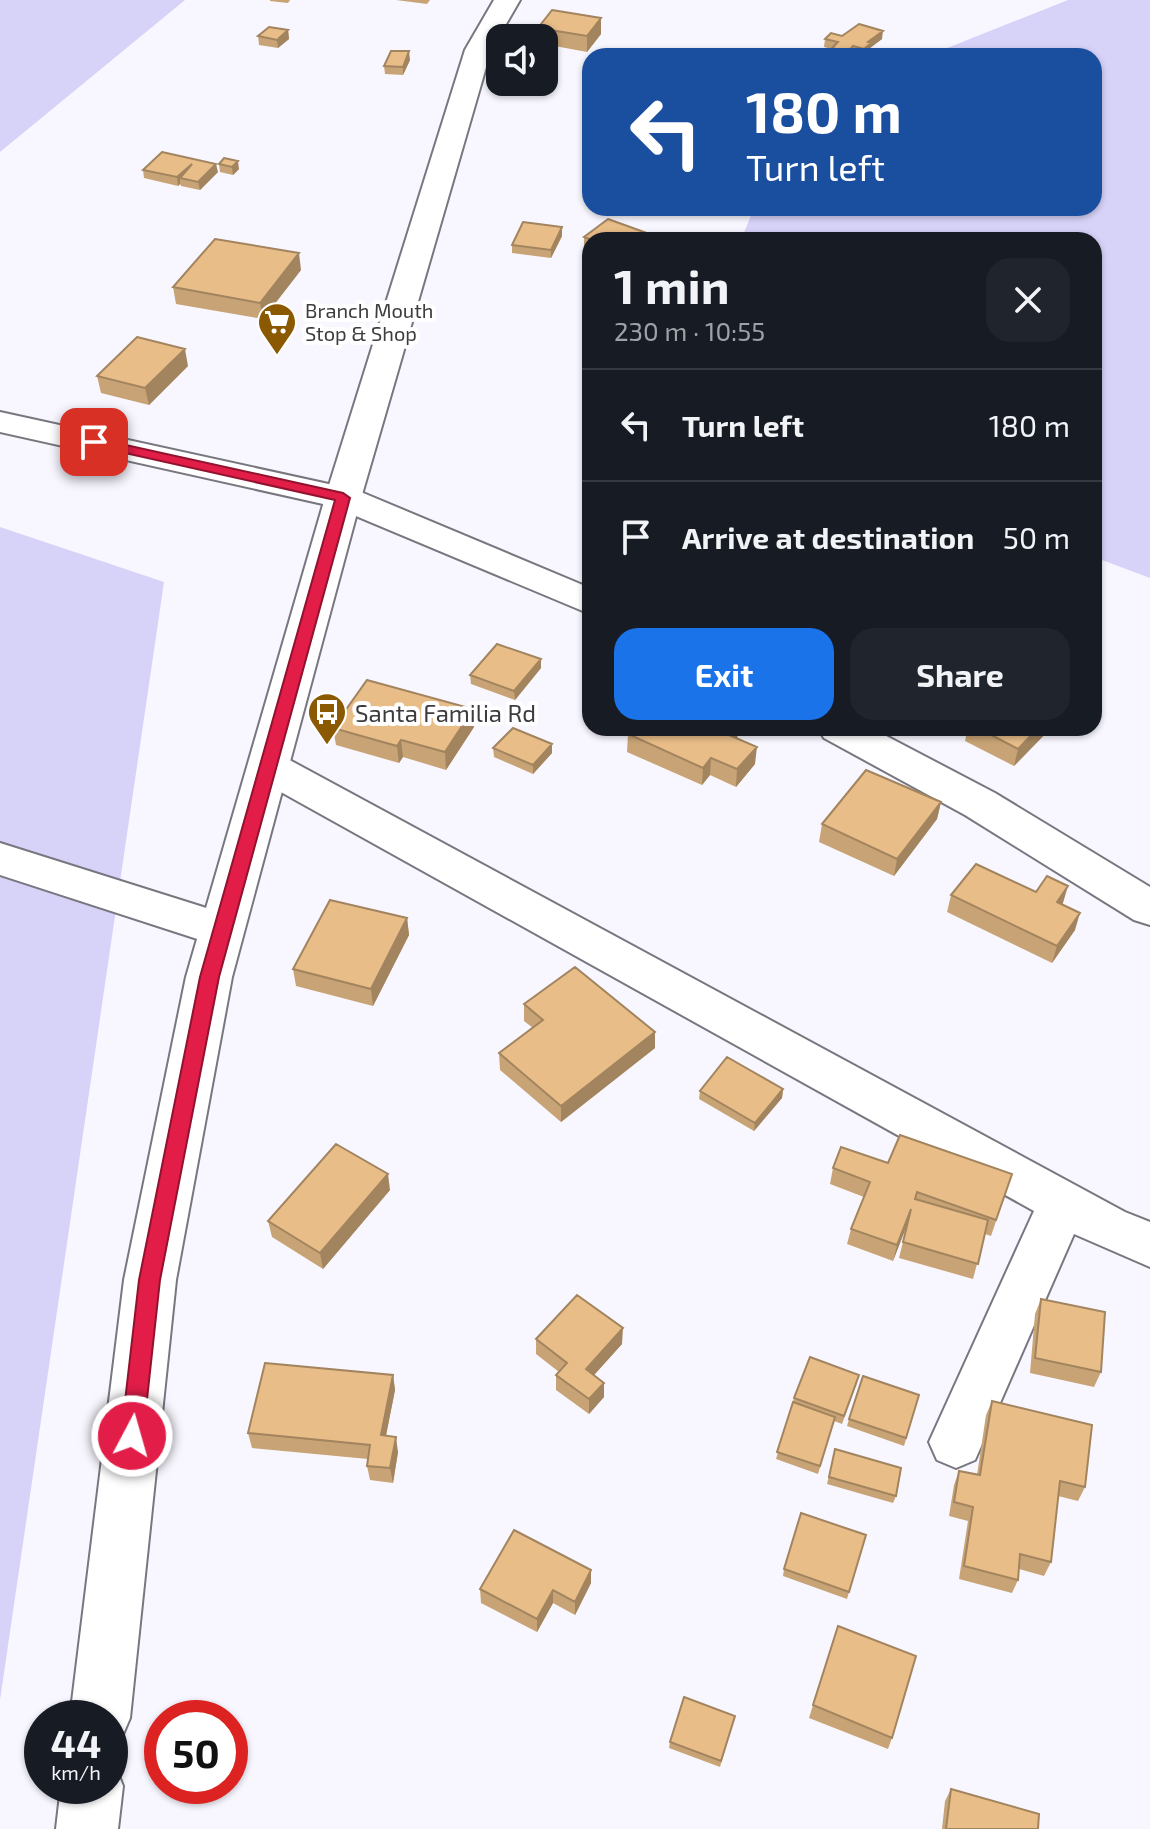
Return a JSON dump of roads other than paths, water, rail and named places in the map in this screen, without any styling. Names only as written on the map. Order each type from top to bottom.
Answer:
[{"type":"main road","points":[[102,1700],[150,1280],[209,977],[343,498],[478,50],[507,0]]},
{"type":"main road","points":[[0,422],[343,498],[582,599]]},
{"type":"main road","points":[[853,736],[980,804],[1150,908]]},
{"type":"main road","points":[[269,767],[1107,1227],[1150,1245]]},
{"type":"main road","points":[[0,859],[222,930]]},
{"type":"main road","points":[[956,1442],[1063,1202]]},
{"type":"main road","points":[[87,1829],[90,1804]]},
{"type":"place","name":"Branch Mouth Stop & Shop","points":[[277,356]]},
{"type":"place","name":"Santa Familia Rd","points":[[327,746]]}]
